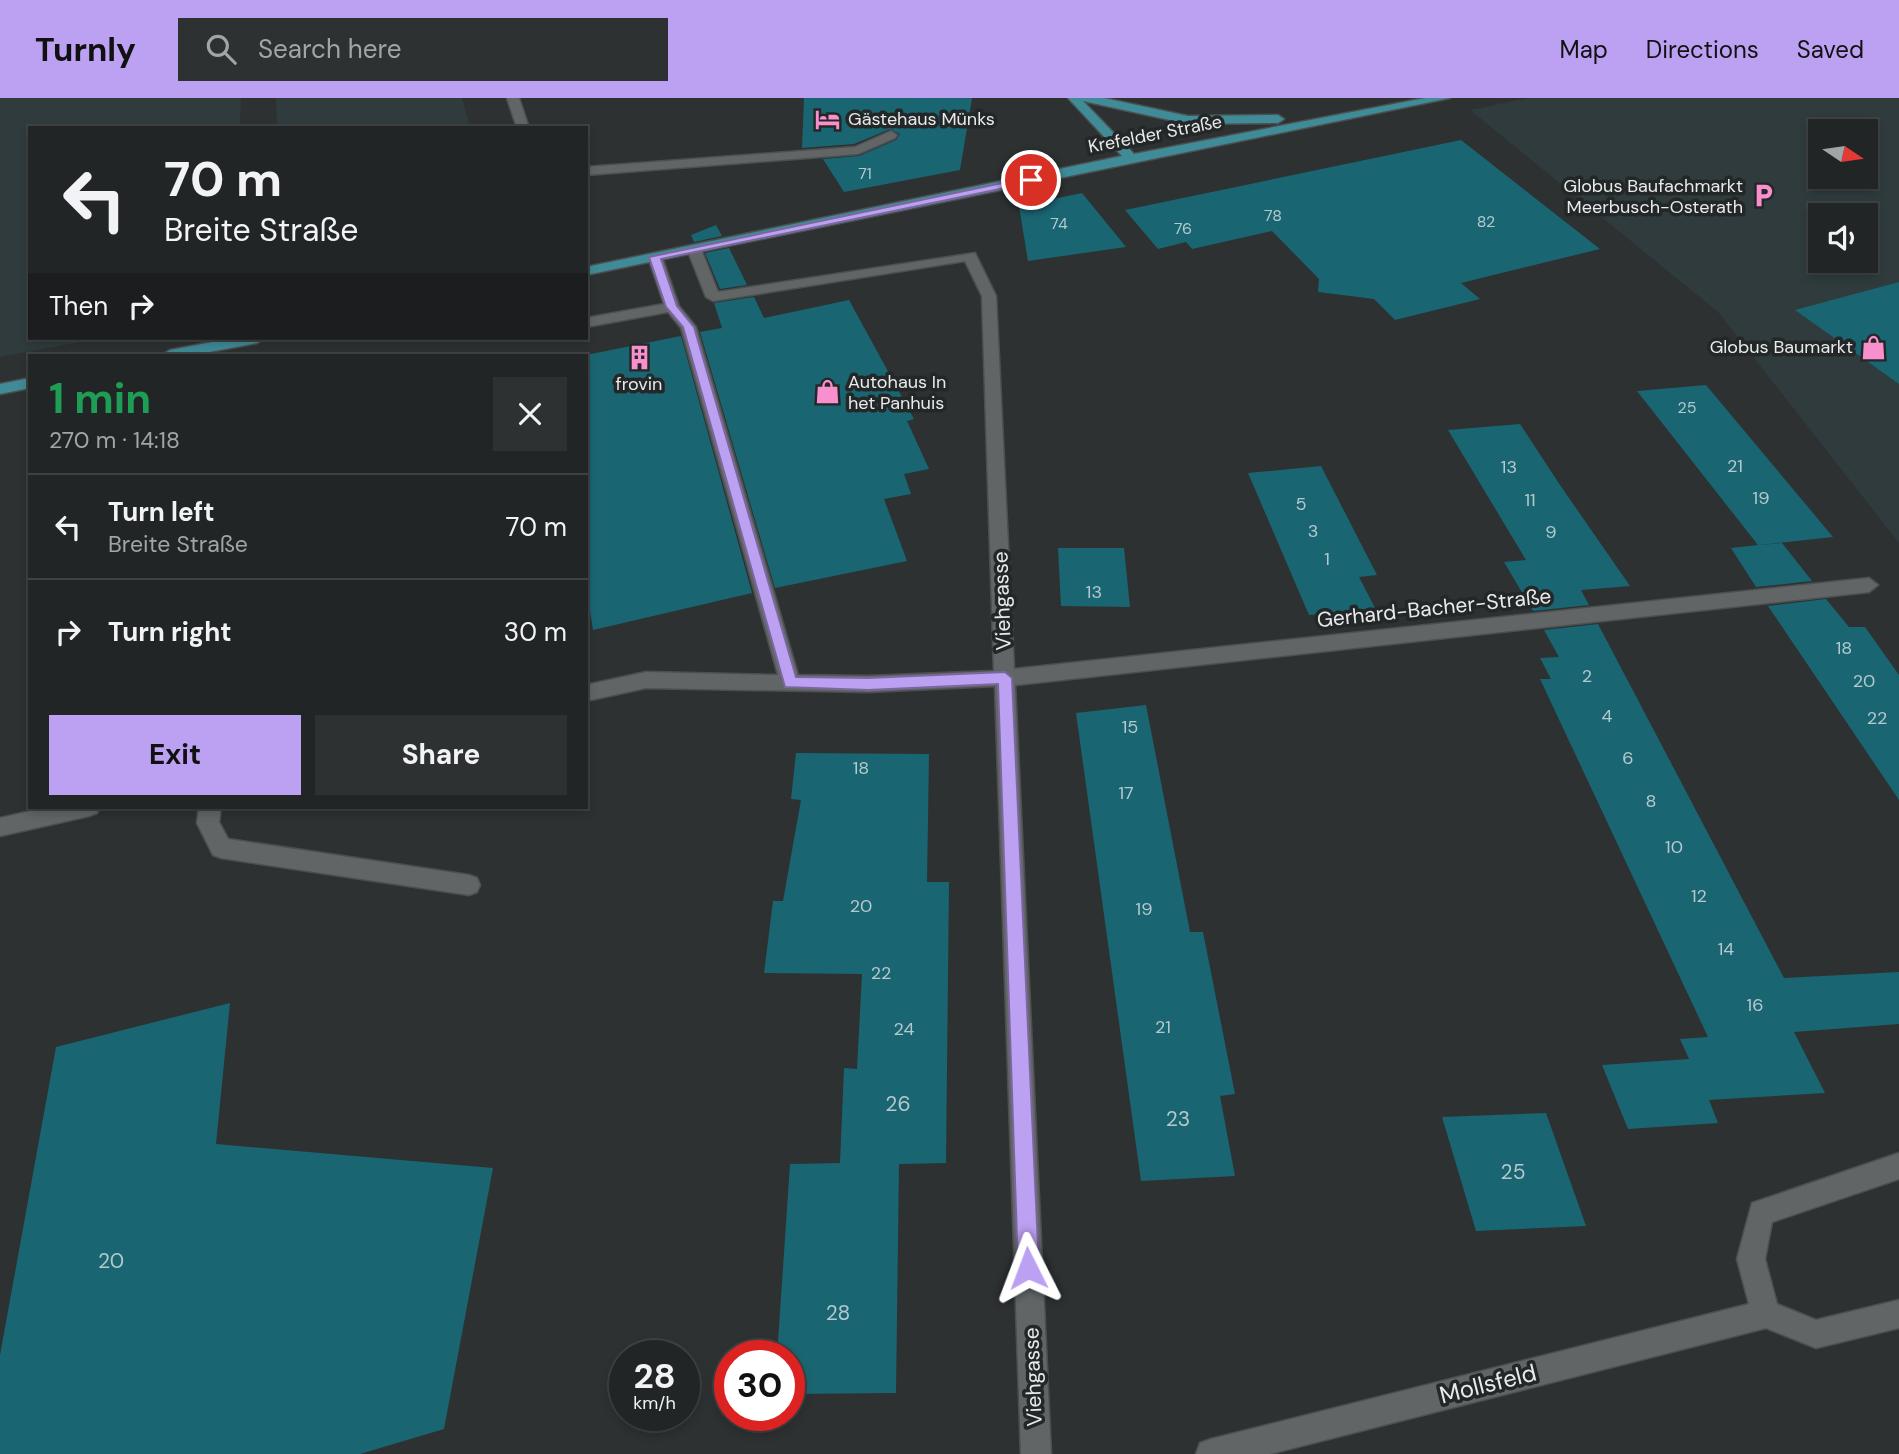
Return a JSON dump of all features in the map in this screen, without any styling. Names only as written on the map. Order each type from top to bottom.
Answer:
[{"type":"main road","points":[[1074,98],[1131,158]]},
{"type":"main road","points":[[1087,98],[1140,112],[1188,120],[1339,118]]},
{"type":"main road","name":"Krefelder Straße","points":[[588,271],[1131,158],[1444,98]]},
{"type":"main road","points":[[175,354],[247,340]]},
{"type":"main road","points":[[0,389],[28,383]]},
{"type":"street","points":[[513,98],[522,126]]},
{"type":"street","points":[[588,171],[799,157],[858,150],[891,135]]},
{"type":"street","name":"Viehgasse","points":[[694,249],[713,297],[970,256],[989,296],[1036,1454]]},
{"type":"street","points":[[654,257],[672,307],[688,327],[790,682]]},
{"type":"street","points":[[588,323],[672,307]]},
{"type":"street","name":"Gerhard-Bacher-Straße","points":[[588,693],[646,680],[868,684],[1005,678],[1869,585]]},
{"type":"street","points":[[0,827],[80,809]]},
{"type":"street","points":[[210,809],[208,823],[221,848],[469,885]]},
{"type":"street","points":[[1899,1166],[1761,1212],[1751,1259],[1766,1314],[1816,1334],[1899,1314]]},
{"type":"street","name":"Mollsfeld","points":[[1211,1454],[1766,1314]]},
{"type":"shaded area","points":[[0,98],[241,98],[240,126],[28,126],[28,340],[91,340],[0,357]]},
{"type":"shaded area","points":[[276,98],[462,98],[470,126],[277,126]]},
{"type":"shaded area","points":[[1528,98],[1899,98],[1899,543],[1718,312],[1470,110]]},
{"type":"building","points":[[804,98],[972,98],[960,170],[844,192],[823,159],[859,156],[896,140],[900,134],[890,129],[854,144],[802,148]]},
{"type":"building","points":[[1461,140],[1600,249],[1461,283],[1480,299],[1395,320],[1374,299],[1318,292],[1319,279],[1272,231],[1192,249],[1186,242],[1158,249],[1125,210]]},
{"type":"building","points":[[1082,193],[1126,247],[1028,261],[1019,206]]},
{"type":"building","points":[[716,225],[722,236],[694,242],[691,235]]},
{"type":"building","points":[[729,248],[747,285],[720,289],[705,253]]},
{"type":"building","name":"Globus Baumarkt","points":[[1899,282],[1899,384],[1795,310]]},
{"type":"building","points":[[754,297],[764,318],[849,300],[914,419],[907,421],[929,469],[904,474],[911,494],[884,499],[907,561],[775,588],[700,332],[722,328],[714,303]]},
{"type":"building","points":[[681,336],[752,593],[593,630],[588,599],[588,355]]},
{"type":"building","points":[[1706,385],[1833,537],[1760,545],[1782,543],[1812,581],[1756,587],[1731,548],[1758,545],[1637,391]]},
{"type":"building","points":[[1520,424],[1630,586],[1581,590],[1589,605],[1533,611],[1504,562],[1526,560],[1448,430]]},
{"type":"building","points":[[1321,466],[1377,575],[1359,577],[1375,608],[1309,615],[1248,473]]},
{"type":"building","points":[[1058,548],[1124,548],[1130,607],[1061,606]]},
{"type":"building","points":[[1826,599],[1849,627],[1865,627],[1899,675],[1899,800],[1768,606]]},
{"type":"building","points":[[1598,624],[1784,978],[1899,972],[1899,1024],[1794,1032],[1825,1093],[1709,1100],[1718,1123],[1628,1129],[1602,1065],[1689,1059],[1680,1039],[1708,1037],[1540,679],[1551,679],[1540,658],[1559,657],[1544,630]]},
{"type":"building","points":[[1146,705],[1190,932],[1203,932],[1235,1094],[1220,1096],[1235,1176],[1141,1181],[1076,713]]},
{"type":"building","points":[[796,753],[929,754],[927,882],[949,882],[946,1163],[899,1164],[896,1393],[805,1394],[805,1340],[778,1340],[790,1164],[840,1163],[844,1068],[857,1069],[862,974],[764,973],[773,901],[783,901],[801,800],[791,799]]},
{"type":"building","points":[[230,1003],[216,1144],[493,1168],[444,1429],[360,1454],[0,1454],[0,1355],[56,1047]]},
{"type":"building","points":[[1546,1113],[1586,1226],[1476,1231],[1442,1117]]},
{"type":"place","name":"Gästehaus Münks","points":[[828,119]]},
{"type":"place","name":"Globus Baufachmarkt Meerbusch-Osterath","points":[[1763,196]]},
{"type":"place","name":"Globus Baumarkt","points":[[1873,347]]},
{"type":"place","name":"frovin","points":[[639,357]]},
{"type":"place","name":"Autohaus In het Panhuis","points":[[828,392]]},
{"type":"route","points":[[1028,1268],[1005,678],[868,684],[790,682],[688,327],[672,307],[654,257],[1031,180]]}]
